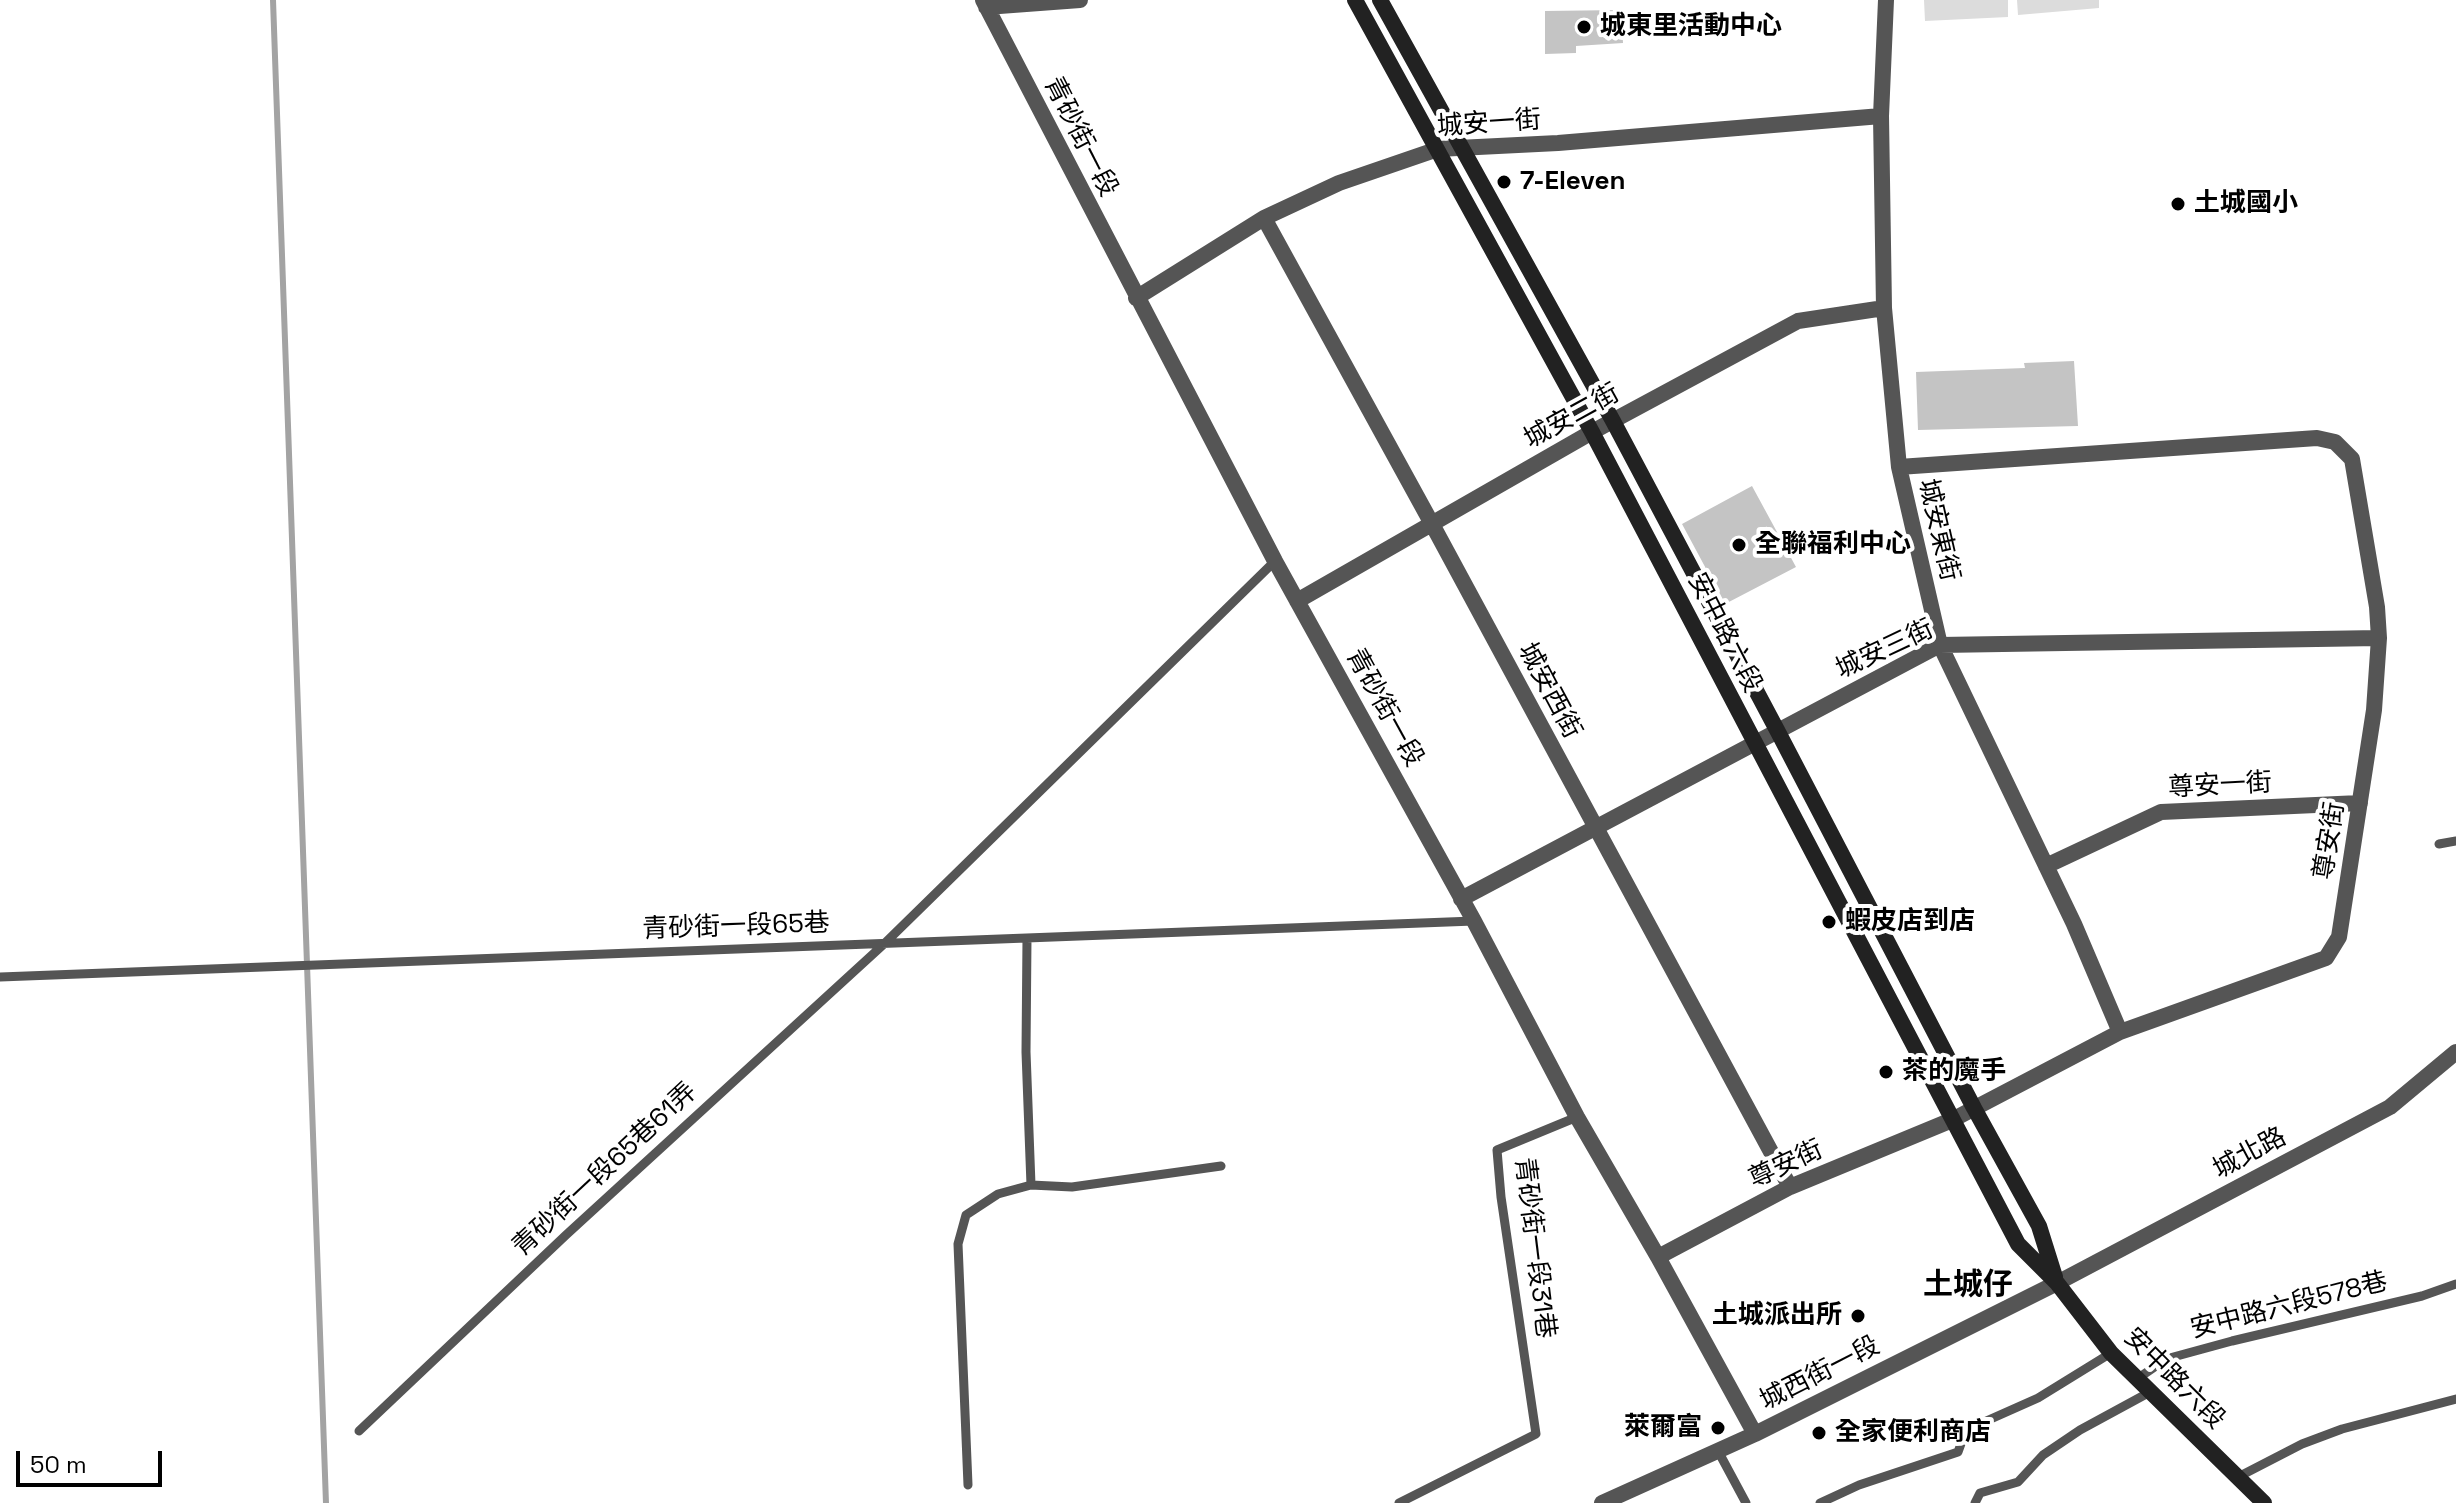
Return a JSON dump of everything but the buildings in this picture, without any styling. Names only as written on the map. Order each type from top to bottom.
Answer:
[{"type":"street","points":[[984,3],[1080,0]]},
{"type":"street","name":"安中路六段","points":[[1355,0],[1592,432],[2018,1244],[2057,1283],[2111,1353],[2264,1503]]},
{"type":"street","name":"安中路六段","points":[[1380,0],[1613,421],[2039,1226],[2057,1283]]},
{"type":"street","name":"城安東街","points":[[1886,0],[1881,116],[1884,308],[1899,467],[1940,645],[2074,924],[2120,1032]]},
{"type":"street","name":"青砂街一段","points":[[984,3],[1275,561],[1474,921],[1577,1117],[1755,1434]]},
{"type":"street","name":"城安一街","points":[[1136,298],[1264,218],[1339,183],[1438,149],[1558,143],[1881,116]]},
{"type":"street","name":"城安西街","points":[[1264,218],[1790,1187]]},
{"type":"street","name":"城安二街","points":[[1297,601],[1592,432],[1798,321],[1884,308]]},
{"type":"street","name":"尊安街","points":[[1658,1257],[1790,1187],[1952,1120],[2120,1032],[2326,958],[2339,937],[2374,710],[2379,638],[2377,607],[2352,459],[2335,442],[2317,438],[1899,467]]},
{"type":"street","name":"城安三街","points":[[1461,899],[1940,645],[2379,638]]},
{"type":"street","name":"尊安一街","points":[[2046,866],[2161,812],[2360,803]]},
{"type":"street","name":"城北路","points":[[2057,1283],[2390,1107],[2456,1052]]},
{"type":"street","name":"城西街一段","points":[[1602,1503],[1755,1434],[2057,1283]]},
{"type":"lane","name":"青砂街一段65巷61弄","points":[[359,1431],[566,1235],[884,944],[1275,561]]},
{"type":"lane","points":[[2439,844],[2456,841]]},
{"type":"lane","name":"青砂街一段65巷","points":[[0,977],[1474,921]]},
{"type":"lane","points":[[1027,938],[1026,1052],[1031,1185]]},
{"type":"lane","name":"青砂街一段31巷","points":[[1399,1503],[1536,1434],[1501,1197],[1497,1150],[1577,1117]]},
{"type":"lane","points":[[968,1485],[958,1244],[966,1215],[998,1194],[1031,1185],[1072,1187],[1221,1166]]},
{"type":"lane","name":"安中路六段578巷","points":[[2137,1379],[2166,1359],[2422,1296],[2456,1284]]},
{"type":"lane","points":[[1820,1503],[1859,1485],[1958,1452],[1966,1430],[2038,1398],[2111,1353]]},
{"type":"lane","points":[[1975,1503],[1980,1493],[2018,1482],[2043,1455],[2080,1430],[2150,1392]]},
{"type":"lane","points":[[2238,1477],[2302,1444],[2342,1429],[2456,1399]]},
{"type":"lane","points":[[1717,1449],[1746,1503]]},
{"type":"shaded area","points":[[1924,0],[2008,0],[2008,17],[1925,21]]},
{"type":"shaded area","points":[[2017,0],[2099,0],[2099,8],[2018,15]]},
{"type":"waterway","points":[[273,0],[326,1503]]},
{"type":"place","name":"城東里活動中心","points":[[1584,27]]},
{"type":"place","name":"7-Eleven","points":[[1504,182]]},
{"type":"place","name":"土城國小","points":[[2178,204]]},
{"type":"place","name":"全聯福利中心","points":[[1739,545]]},
{"type":"place","name":"蝦皮店到店","points":[[1829,922]]},
{"type":"place","name":"茶的魔手","points":[[1886,1072]]},
{"type":"place","name":"土城派出所","points":[[1858,1316]]},
{"type":"place","name":"萊爾富","points":[[1718,1428]]},
{"type":"place","name":"全家便利商店","points":[[1819,1433]]},
{"type":"district","name":"土城仔","points":[[1968,1286]]}]
